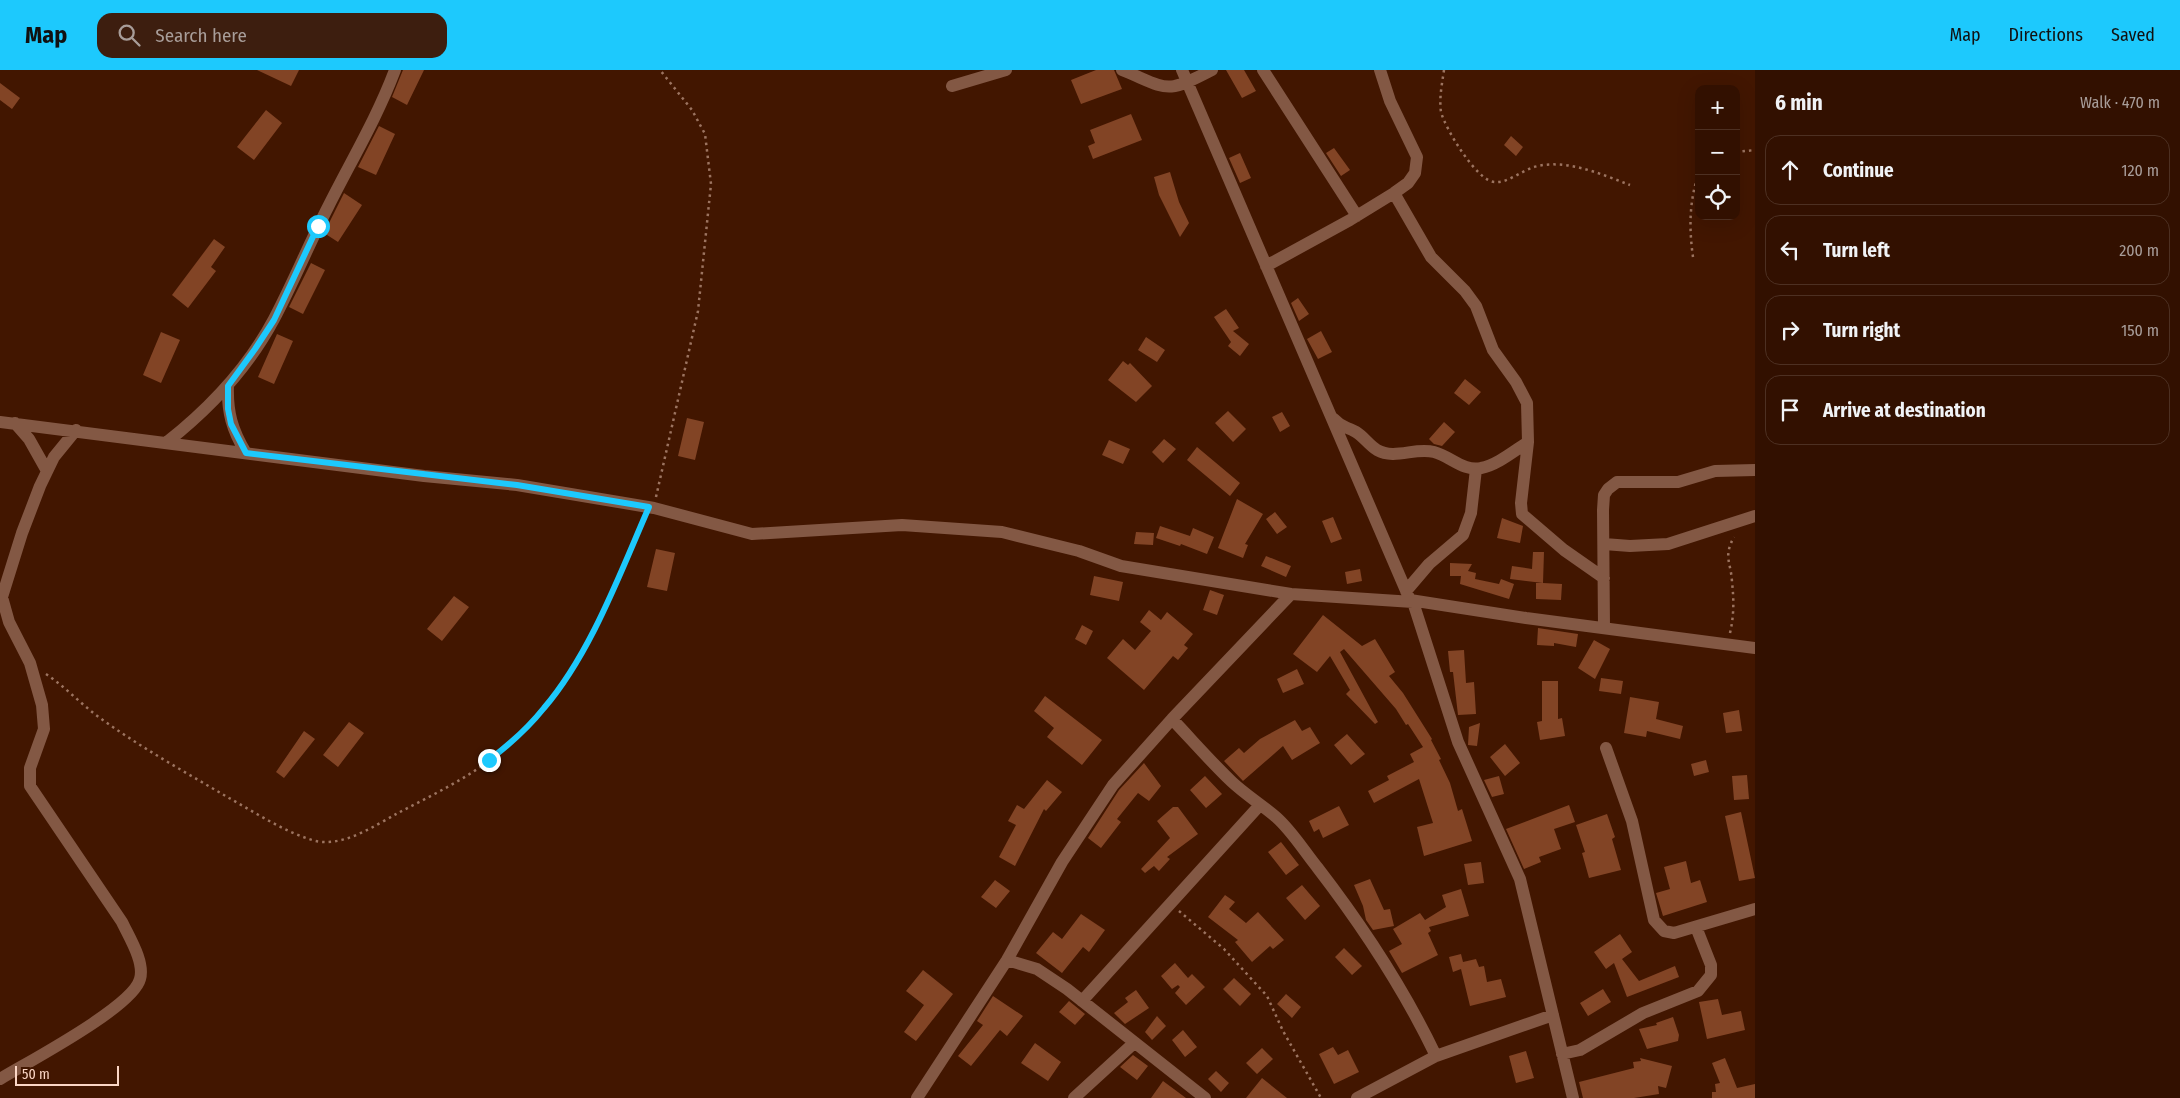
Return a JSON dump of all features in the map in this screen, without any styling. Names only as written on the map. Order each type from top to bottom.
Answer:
[{"type":"street","points":[[167,442],[201,414],[228,386],[274,320],[333,197],[380,108],[394,70]]},
{"type":"street","points":[[952,86],[1006,70]]},
{"type":"street","points":[[1122,70],[1158,86],[1169,88],[1187,83],[1212,70]]},
{"type":"street","points":[[1182,70],[1410,598],[1458,742],[1520,879],[1573,1098]]},
{"type":"street","points":[[1263,70],[1356,216]]},
{"type":"street","points":[[1266,266],[1394,193],[1408,183],[1415,173],[1417,157],[1390,101],[1380,70]]},
{"type":"street","points":[[1394,193],[1431,257],[1465,291],[1476,306],[1492,350],[1516,382],[1527,403],[1528,442],[1521,503],[1522,514],[1564,550],[1604,578]]},
{"type":"street","points":[[228,386],[228,409],[231,424],[246,453]]},
{"type":"street","points":[[1332,417],[1342,428],[1355,431],[1376,449],[1386,453],[1434,452],[1451,458],[1463,466],[1476,469],[1488,466],[1528,442]]},
{"type":"street","points":[[0,422],[517,485],[651,507],[752,534],[902,525],[1002,532],[1079,551],[1121,566],[1291,594],[1410,598],[1526,618],[1755,648]]},
{"type":"street","points":[[15,423],[29,439],[47,472]]},
{"type":"street","points":[[0,1079],[105,1016],[137,988],[141,978],[141,968],[122,922],[30,786],[30,768],[44,729],[42,705],[30,663],[9,622],[2,597],[22,533],[47,472],[63,444],[76,430]]},
{"type":"street","points":[[1410,598],[1429,564],[1463,535],[1471,512],[1476,469]]},
{"type":"street","points":[[1604,627],[1604,495],[1608,489],[1618,482],[1678,482],[1715,471],[1755,470]]},
{"type":"street","points":[[1604,544],[1630,546],[1668,544],[1749,518]]},
{"type":"street","points":[[917,1098],[1007,960],[1062,862],[1113,785],[1172,719],[1291,594]]},
{"type":"street","points":[[1172,719],[1231,781],[1259,806],[1277,817],[1339,896],[1411,1004],[1436,1056]]},
{"type":"street","points":[[1606,748],[1632,821],[1654,920],[1664,931],[1674,933],[1755,909]]},
{"type":"street","points":[[1082,1001],[1259,806]]},
{"type":"street","points":[[1562,1054],[1580,1050],[1643,1013],[1698,991],[1711,975],[1711,965],[1696,927]]},
{"type":"street","points":[[1007,960],[1038,969],[1082,1001],[1205,1098]]},
{"type":"street","points":[[1357,1098],[1436,1056],[1553,1015]]},
{"type":"street","points":[[1074,1098],[1111,1067],[1134,1043]]},
{"type":"path","points":[[30,663],[54,679],[96,715],[271,822],[314,841],[338,842],[390,817],[457,781],[489,760],[513,741],[545,708],[579,657],[651,507],[698,311],[710,184],[705,134],[692,110],[660,70]]},
{"type":"path","points":[[1444,70],[1440,101],[1442,114],[1462,152],[1486,180],[1504,181],[1534,167],[1549,164],[1593,171],[1630,185]]},
{"type":"path","points":[[1740,152],[1755,150]]},
{"type":"path","points":[[1693,257],[1690,238],[1691,207],[1699,175]]},
{"type":"path","points":[[1727,644],[1734,606],[1727,552],[1749,518]]},
{"type":"path","points":[[1170,904],[1224,949],[1267,996],[1283,1030],[1321,1098]]},
{"type":"building","points":[[257,70],[299,70],[291,86]]},
{"type":"building","points":[[403,70],[424,70],[407,105],[392,97]]},
{"type":"building","points":[[1096,70],[1114,70],[1122,89],[1081,104],[1071,80]]},
{"type":"building","points":[[1226,70],[1244,70],[1256,91],[1242,98]]},
{"type":"building","points":[[0,83],[20,98],[12,109],[0,100]]},
{"type":"building","points":[[266,110],[282,123],[254,160],[237,147]]},
{"type":"building","points":[[1131,114],[1142,140],[1093,159],[1088,146],[1095,143],[1090,130]]},
{"type":"building","points":[[379,126],[395,134],[376,175],[358,167]]},
{"type":"building","points":[[1511,136],[1523,147],[1516,156],[1504,145]]},
{"type":"building","points":[[1334,148],[1350,170],[1341,176],[1326,153]]},
{"type":"building","points":[[1240,153],[1251,178],[1240,183],[1229,158]]},
{"type":"building","points":[[1170,172],[1179,202],[1189,223],[1180,237],[1159,195],[1154,177]]},
{"type":"building","points":[[344,193],[362,205],[338,242],[324,233]]},
{"type":"building","points":[[214,239],[225,247],[211,267],[216,271],[188,308],[172,295]]},
{"type":"building","points":[[311,263],[325,270],[303,314],[289,307]]},
{"type":"building","points":[[1298,298],[1309,314],[1299,321],[1291,303]]},
{"type":"building","points":[[1226,309],[1239,328],[1233,331],[1249,344],[1240,356],[1228,346],[1231,342],[1214,317]]},
{"type":"building","points":[[1321,331],[1332,352],[1318,359],[1307,339]]},
{"type":"building","points":[[161,332],[180,340],[161,383],[143,375]]},
{"type":"building","points":[[277,334],[293,341],[274,384],[258,377]]},
{"type":"building","points":[[1146,337],[1165,350],[1157,362],[1138,350]]},
{"type":"building","points":[[1123,361],[1128,365],[1130,363],[1152,386],[1136,402],[1108,380]]},
{"type":"building","points":[[1465,379],[1481,392],[1469,405],[1454,393]]},
{"type":"building","points":[[1228,411],[1246,429],[1233,442],[1215,423]]},
{"type":"building","points":[[1282,412],[1290,426],[1280,432],[1272,417]]},
{"type":"building","points":[[687,418],[704,422],[695,460],[678,456]]},
{"type":"building","points":[[1444,422],[1455,432],[1442,446],[1434,444],[1429,439]]},
{"type":"building","points":[[1164,439],[1176,449],[1163,463],[1152,452]]},
{"type":"building","points":[[1109,440],[1130,449],[1123,464],[1102,455]]},
{"type":"building","points":[[1197,447],[1240,483],[1230,496],[1187,460]]},
{"type":"building","points":[[1237,499],[1263,514],[1245,544],[1248,545],[1243,558],[1218,548]]},
{"type":"building","points":[[1275,512],[1287,527],[1277,534],[1266,519]]},
{"type":"building","points":[[1333,517],[1342,539],[1331,543],[1322,521]]},
{"type":"building","points":[[1502,518],[1523,526],[1520,543],[1497,538]]},
{"type":"building","points":[[1160,526],[1190,536],[1193,528],[1214,537],[1207,554],[1181,544],[1180,546],[1156,538]]},
{"type":"building","points":[[1136,532],[1154,533],[1153,545],[1134,544]]},
{"type":"building","points":[[656,549],[675,553],[667,591],[647,587]]},
{"type":"building","points":[[1533,552],[1544,552],[1543,583],[1510,579],[1512,566],[1532,569]]},
{"type":"building","points":[[1266,556],[1291,566],[1286,577],[1261,566]]},
{"type":"building","points":[[1450,563],[1472,564],[1468,571],[1476,573],[1475,579],[1499,584],[1501,579],[1514,584],[1509,599],[1460,584],[1461,576],[1450,576]]},
{"type":"building","points":[[1360,569],[1362,581],[1347,584],[1345,572]]},
{"type":"building","points":[[1094,576],[1123,582],[1119,601],[1090,595]]},
{"type":"building","points":[[1536,583],[1562,584],[1561,600],[1536,599]]},
{"type":"building","points":[[1210,590],[1224,595],[1217,615],[1203,610]]},
{"type":"building","points":[[454,596],[469,607],[442,641],[427,629]]},
{"type":"building","points":[[1149,610],[1161,620],[1167,612],[1193,634],[1184,645],[1188,648],[1178,660],[1173,656],[1144,690],[1107,658],[1123,639],[1135,650],[1151,631],[1140,622]]},
{"type":"building","points":[[1323,615],[1362,646],[1375,639],[1395,672],[1389,676],[1403,693],[1432,739],[1450,783],[1458,811],[1462,809],[1472,841],[1424,856],[1417,827],[1433,823],[1419,779],[1374,803],[1368,791],[1389,780],[1387,776],[1414,762],[1410,754],[1423,747],[1396,709],[1344,649],[1340,652],[1378,722],[1375,724],[1346,694],[1350,690],[1330,656],[1317,672],[1293,654]]},
{"type":"building","points":[[1082,625],[1093,631],[1086,645],[1075,639]]},
{"type":"building","points":[[1538,628],[1578,634],[1576,647],[1554,643],[1554,646],[1537,645]]},
{"type":"building","points":[[1594,640],[1610,649],[1595,679],[1578,668]]},
{"type":"building","points":[[1464,650],[1466,683],[1474,682],[1476,714],[1458,715],[1453,672],[1450,672],[1448,651]]},
{"type":"building","points":[[1297,669],[1304,684],[1283,693],[1277,679]]},
{"type":"building","points":[[1601,678],[1623,681],[1621,694],[1599,691]]},
{"type":"building","points":[[1542,681],[1558,681],[1558,719],[1562,718],[1565,736],[1540,740],[1537,722],[1542,721]]},
{"type":"building","points":[[1045,696],[1102,740],[1082,765],[1047,737],[1054,728],[1034,711]]},
{"type":"building","points":[[1630,697],[1659,702],[1656,719],[1683,726],[1680,739],[1647,731],[1646,737],[1624,733]]},
{"type":"building","points":[[1739,710],[1742,731],[1726,733],[1723,713]]},
{"type":"building","points":[[1295,720],[1302,731],[1310,727],[1320,743],[1292,760],[1283,746],[1243,781],[1224,761],[1239,748],[1244,753],[1260,739]]},
{"type":"building","points":[[349,722],[364,733],[338,767],[323,755]]},
{"type":"building","points":[[1480,723],[1477,746],[1468,745],[1469,727]]},
{"type":"building","points":[[304,731],[315,739],[284,778],[276,772]]},
{"type":"building","points":[[1347,734],[1365,754],[1351,765],[1334,745]]},
{"type":"building","points":[[1505,744],[1520,763],[1505,776],[1490,757]]},
{"type":"building","points":[[1706,760],[1709,772],[1694,776],[1691,764]]},
{"type":"building","points":[[1144,763],[1161,786],[1149,801],[1138,793],[1117,819],[1121,822],[1101,848],[1088,838],[1119,790]]},
{"type":"building","points":[[1747,775],[1749,799],[1734,800],[1732,776]]},
{"type":"building","points":[[1205,776],[1222,794],[1206,808],[1190,790]]},
{"type":"building","points":[[1499,776],[1504,794],[1492,797],[1484,780]]},
{"type":"building","points":[[1047,780],[1062,792],[1046,811],[1044,809],[1015,866],[999,857],[1016,825],[1008,821],[1017,805],[1024,809]]},
{"type":"building","points":[[1569,805],[1575,822],[1554,829],[1561,849],[1539,857],[1541,862],[1524,869],[1506,829]]},
{"type":"building","points":[[1339,806],[1349,825],[1323,838],[1319,829],[1314,832],[1309,821]]},
{"type":"building","points":[[1173,807],[1178,807],[1198,834],[1167,857],[1170,859],[1159,871],[1154,866],[1145,873],[1141,869],[1170,838],[1157,821]]},
{"type":"building","points":[[1741,812],[1755,878],[1739,881],[1725,816]]},
{"type":"building","points":[[1607,814],[1615,837],[1612,839],[1621,870],[1589,878],[1582,853],[1585,852],[1576,825]]},
{"type":"building","points":[[1281,842],[1299,865],[1286,875],[1268,852]]},
{"type":"building","points":[[1686,861],[1691,883],[1700,880],[1707,902],[1663,916],[1656,893],[1670,889],[1664,867]]},
{"type":"building","points":[[1481,862],[1484,883],[1468,885],[1464,864]]},
{"type":"building","points":[[1370,879],[1384,910],[1390,909],[1394,926],[1373,930],[1366,920],[1363,906],[1354,885]]},
{"type":"building","points":[[995,880],[1010,891],[996,908],[981,897]]},
{"type":"building","points":[[1302,885],[1320,906],[1305,920],[1286,898]]},
{"type":"building","points":[[1461,889],[1469,916],[1429,927],[1431,931],[1428,933],[1438,955],[1402,973],[1389,951],[1402,944],[1393,929],[1420,913],[1425,920],[1446,907],[1442,895]]},
{"type":"building","points":[[1225,895],[1235,902],[1229,909],[1246,923],[1258,912],[1284,940],[1273,949],[1270,946],[1252,962],[1235,942],[1238,940],[1208,917]]},
{"type":"building","points":[[1081,914],[1105,930],[1089,952],[1083,947],[1062,973],[1036,953],[1053,932],[1062,939]]},
{"type":"building","points":[[1620,934],[1632,952],[1622,959],[1639,981],[1675,966],[1679,977],[1627,997],[1614,963],[1606,969],[1594,952]]},
{"type":"building","points":[[1344,948],[1362,966],[1352,975],[1335,957]]},
{"type":"building","points":[[1461,954],[1463,962],[1476,959],[1479,967],[1484,966],[1487,982],[1501,979],[1506,997],[1470,1006],[1461,969],[1453,972],[1449,957]]},
{"type":"building","points":[[1175,963],[1188,978],[1192,974],[1205,987],[1186,1005],[1175,993],[1180,987],[1178,985],[1172,989],[1161,976]]},
{"type":"building","points":[[923,970],[953,994],[916,1041],[904,1032],[924,1005],[906,991]]},
{"type":"building","points":[[1234,978],[1251,994],[1240,1006],[1223,989]]},
{"type":"building","points":[[1603,989],[1611,1002],[1588,1016],[1580,1003]]},
{"type":"building","points":[[1136,990],[1149,1008],[1125,1024],[1114,1013],[1128,1002],[1125,998]]},
{"type":"building","points":[[1286,994],[1301,1007],[1292,1018],[1277,1004]]},
{"type":"building","points":[[993,996],[1023,1016],[1007,1036],[1000,1030],[971,1066],[958,1056],[983,1025],[977,1021]]},
{"type":"building","points":[[1718,999],[1722,1015],[1741,1011],[1745,1030],[1707,1039],[1699,1002]]},
{"type":"building","points":[[1069,1001],[1085,1014],[1075,1025],[1059,1012]]},
{"type":"building","points":[[1157,1016],[1166,1026],[1152,1040],[1145,1032]]},
{"type":"building","points":[[1673,1017],[1679,1035],[1678,1041],[1647,1049],[1639,1029],[1657,1025],[1656,1023]]},
{"type":"building","points":[[1183,1030],[1197,1047],[1185,1057],[1172,1040]]},
{"type":"building","points":[[1035,1043],[1061,1062],[1048,1081],[1021,1063]]},
{"type":"building","points":[[1333,1047],[1338,1055],[1348,1050],[1359,1072],[1334,1084],[1319,1054]]},
{"type":"building","points":[[1262,1048],[1273,1059],[1257,1074],[1246,1063]]},
{"type":"building","points":[[1526,1051],[1534,1078],[1516,1083],[1509,1056]]},
{"type":"building","points":[[1133,1055],[1148,1066],[1137,1080],[1120,1067]]},
{"type":"building","points":[[1640,1058],[1672,1066],[1666,1088],[1658,1086],[1659,1094],[1634,1098],[1583,1098],[1579,1082],[1634,1068],[1633,1062],[1641,1061]]},
{"type":"building","points":[[1725,1058],[1737,1088],[1755,1084],[1755,1098],[1712,1098],[1712,1092],[1716,1092],[1715,1084],[1720,1083],[1712,1063]]},
{"type":"building","points":[[1216,1071],[1229,1083],[1221,1092],[1208,1079]]},
{"type":"building","points":[[1262,1078],[1287,1098],[1246,1098]]},
{"type":"building","points":[[1163,1081],[1186,1098],[1151,1098]]},
{"type":"route","points":[[318,226],[274,320],[228,386],[228,409],[231,424],[246,453],[424,476],[517,485],[649,507],[629,554],[579,657],[545,708],[513,741],[489,760]]}]
